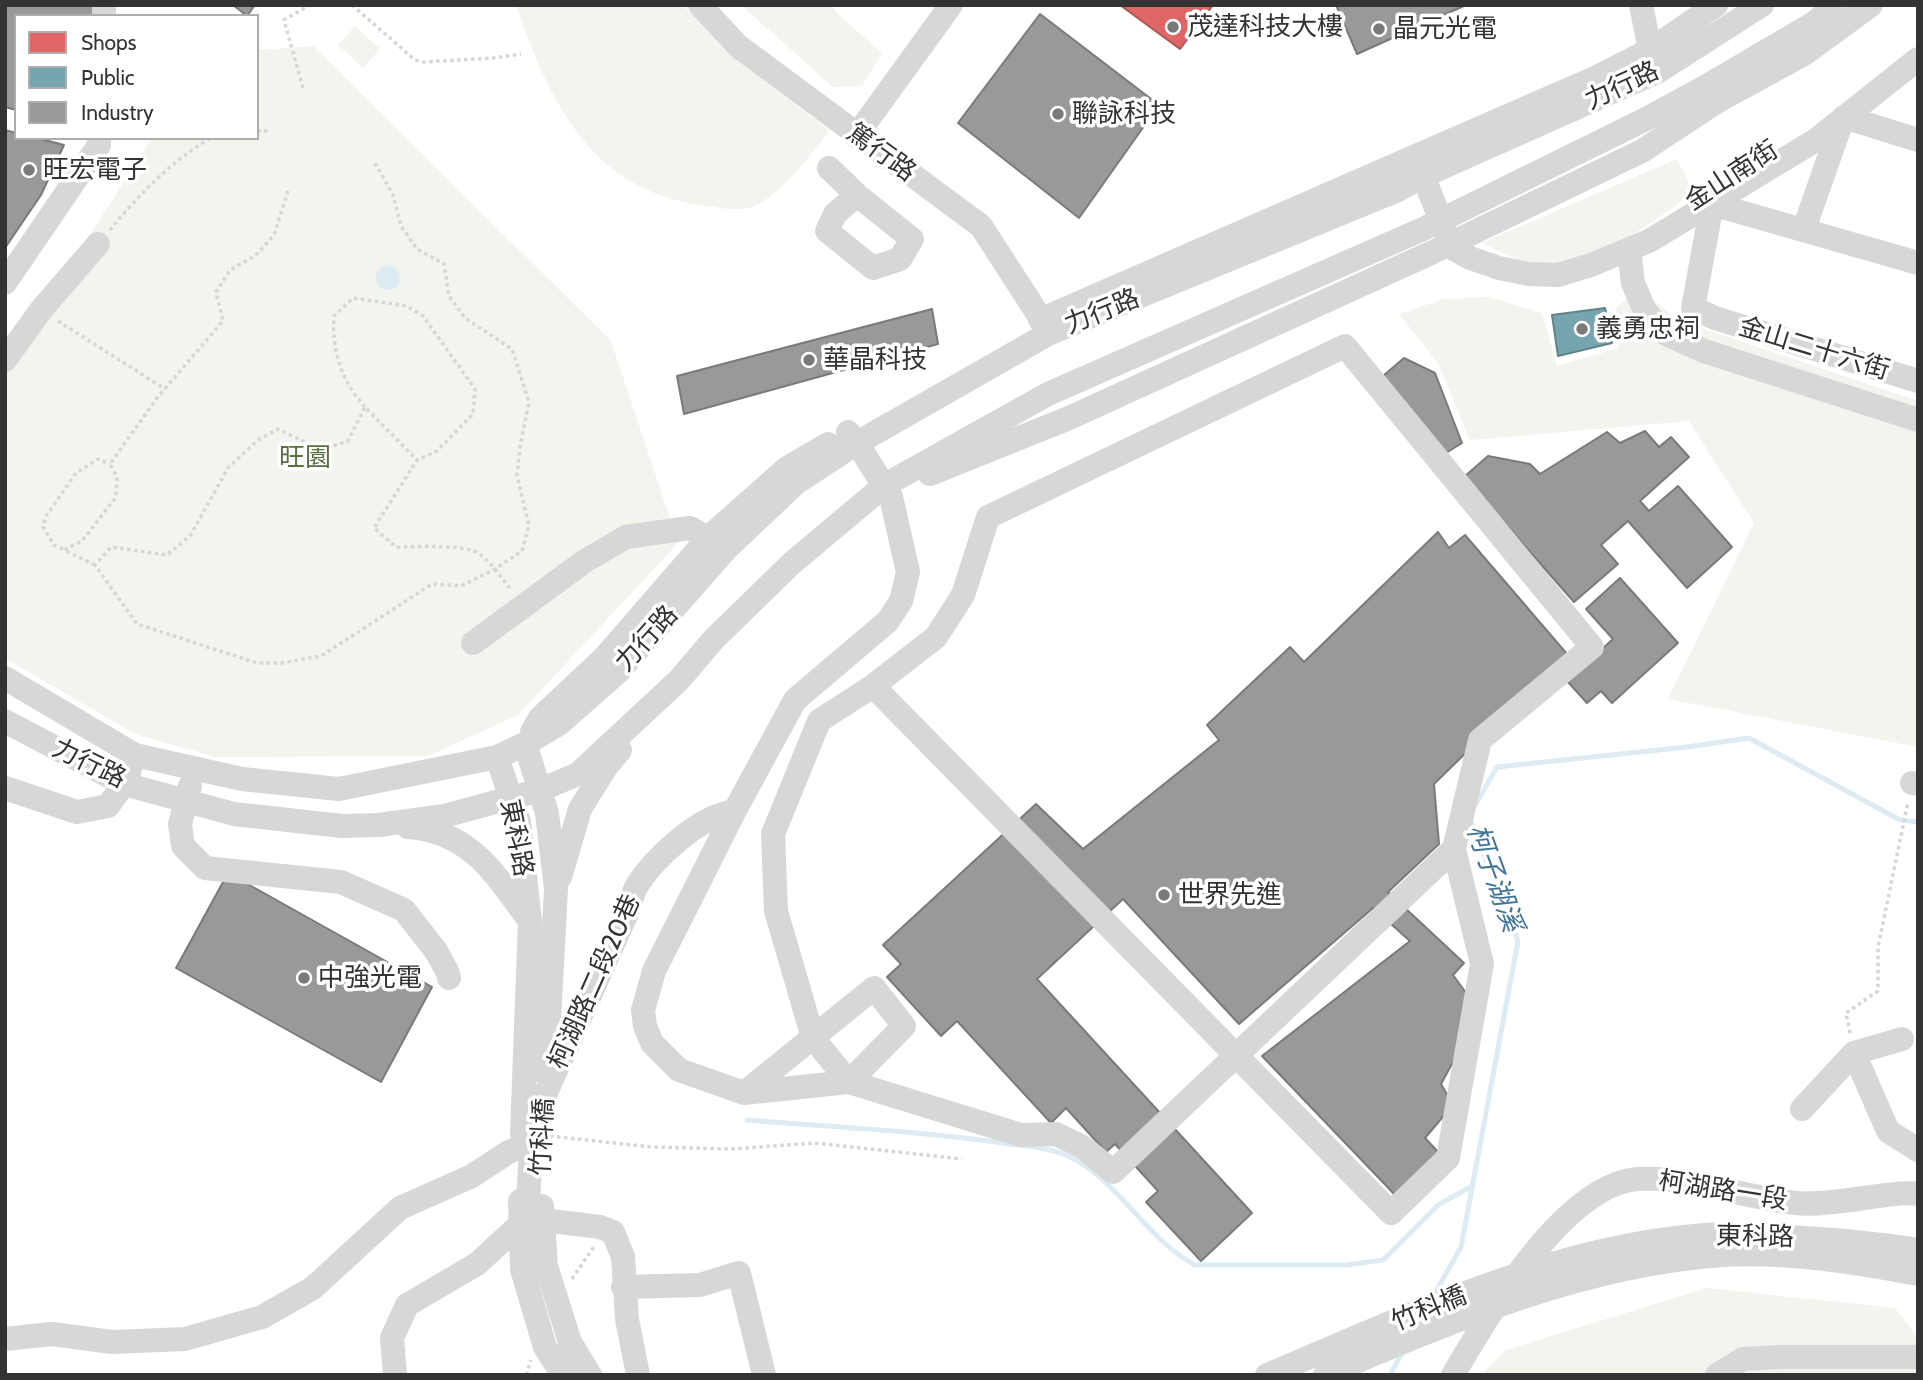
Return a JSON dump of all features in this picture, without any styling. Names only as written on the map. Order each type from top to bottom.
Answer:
[{"type":"street","name":"篤行路","points":[[700,5],[738,46],[981,226],[1041,319]]},
{"type":"street","points":[[856,136],[951,5]]},
{"type":"street","name":"力行路","points":[[1654,61],[1716,5]]},
{"type":"street","name":"力行路","points":[[5,678],[135,755],[242,779],[340,789],[496,757],[559,724],[618,671],[727,548],[796,483],[852,437],[1041,319],[1419,166],[1654,61],[1762,5]]},
{"type":"street","name":"力行路","points":[[5,721],[124,784],[234,814],[342,826],[379,825],[444,816],[540,790],[578,774],[678,680],[714,639],[792,563],[857,507],[1048,394],[1642,151],[1681,113],[1814,23],[1835,5]]},
{"type":"street","name":"力行路","points":[[1681,113],[1718,101],[1804,54],[1871,5]]},
{"type":"street","points":[[1639,8],[1654,61],[1681,113]]},
{"type":"street","name":"金山南街","points":[[1445,232],[1454,248],[1470,258],[1499,268],[1529,274],[1558,275],[1591,265],[1629,250],[1712,204],[1816,140],[1918,59]]},
{"type":"street","points":[[1804,229],[1844,117],[1916,135]]},
{"type":"street","name":"金山南街","points":[[1629,250],[1639,236],[1805,128],[1844,117]]},
{"type":"street","points":[[5,283],[99,145],[99,140]]},
{"type":"street","points":[[1419,166],[1445,232]]},
{"type":"street","name":"力行路","points":[[525,744],[540,718],[604,658],[708,538],[787,468],[852,437],[1048,334],[1383,196],[1419,166]]},
{"type":"street","points":[[829,167],[857,195]]},
{"type":"street","points":[[1712,204],[1918,262]]},
{"type":"street","name":"金山二十六街","points":[[1712,204],[1693,308],[1715,318],[1918,381]]},
{"type":"street","points":[[5,360],[41,310],[98,244]]},
{"type":"street","points":[[1629,250],[1633,283],[1645,311],[1665,334],[1704,351],[1918,420]]},
{"type":"street","points":[[849,1082],[813,1038],[776,911],[773,834],[819,721],[873,687],[936,637],[963,595],[988,517],[1345,346],[1592,647],[1480,740],[1454,849],[1482,964],[1448,1158],[1391,1213],[873,687]]},
{"type":"street","points":[[852,437],[888,491],[908,572],[901,601],[888,621],[795,700],[734,812],[654,971],[643,1010],[645,1026],[652,1043],[679,1070],[744,1093],[849,1082],[1021,1135],[1056,1134],[1083,1147],[1113,1172],[1454,849]]},
{"type":"street","points":[[473,643],[584,561],[626,537],[690,528],[708,538]]},
{"type":"street","points":[[556,889],[580,809],[606,767],[678,680]]},
{"type":"street","name":"東科路","points":[[525,744],[547,813],[556,889]]},
{"type":"street","points":[[5,788],[77,812],[108,806],[124,784],[135,755]]},
{"type":"street","name":"東科路","points":[[496,757],[519,822],[530,921]]},
{"type":"street","points":[[194,769],[180,824],[183,846],[205,867],[341,882],[404,910],[436,951],[449,978]]},
{"type":"street","name":"柯湖路二段20巷","points":[[527,1218],[532,1137],[538,1110],[635,889],[653,864],[696,826],[722,812],[734,812]]},
{"type":"street","points":[[379,825],[418,828],[444,835],[469,847],[495,872],[530,921]]},
{"type":"street","name":"竹科橋","points":[[556,889],[540,1188],[546,1266],[570,1342],[590,1375]]},
{"type":"street","name":"竹科橋","points":[[530,921],[520,1190],[522,1269],[545,1347],[563,1375]]},
{"type":"street","points":[[744,1093],[874,988],[904,1026],[849,1082]]},
{"type":"street","points":[[1802,1109],[1854,1053],[1902,1039]]},
{"type":"street","points":[[1854,1053],[1888,1131],[1918,1150]]},
{"type":"street","points":[[5,1339],[51,1335],[112,1342],[185,1339],[262,1317],[313,1288],[400,1208],[472,1176],[532,1137]]},
{"type":"street","name":"柯湖路一段","points":[[1453,1375],[1495,1304],[1546,1238],[1591,1197],[1612,1185],[1635,1179],[1663,1179],[1798,1203],[1918,1194]]},
{"type":"street","points":[[395,1375],[392,1338],[407,1305],[477,1264],[527,1218],[600,1227],[613,1232],[623,1257],[627,1319],[638,1375]]},
{"type":"street","name":"東科路","points":[[1595,1264],[1654,1241],[1723,1234],[1835,1240],[1918,1250]]},
{"type":"street","name":"東科路","points":[[1595,1264],[1653,1264],[1723,1255],[1820,1259],[1918,1274]]},
{"type":"street","name":"竹科橋","points":[[1267,1375],[1506,1278],[1595,1264]]},
{"type":"street","name":"竹科橋","points":[[1325,1375],[1451,1323],[1553,1287],[1595,1264]]},
{"type":"street","points":[[624,1287],[700,1285],[739,1273],[764,1375]]},
{"type":"street","points":[[1717,1375],[1743,1359],[1918,1357]]},
{"type":"path","points":[[303,88],[284,20],[310,5]]},
{"type":"path","points":[[352,5],[415,60],[425,62],[522,54]]},
{"type":"path","points":[[259,131],[269,131]]},
{"type":"path","points":[[98,244],[128,208],[168,170],[189,151],[208,140]]},
{"type":"path","points":[[64,550],[82,541],[116,497],[117,477],[110,464],[98,459],[76,473],[46,516],[43,527],[54,545],[64,550],[95,565],[137,624],[257,663],[281,663],[321,656],[432,584],[461,586],[495,569],[522,551],[529,524],[517,476],[529,402],[512,349],[465,318],[449,296],[444,264],[417,249],[401,226],[393,195],[375,163]]},
{"type":"path","points":[[110,464],[165,388],[223,321],[216,292],[230,270],[256,256],[274,235],[288,191]]},
{"type":"path","points":[[417,460],[350,390],[333,343],[334,316],[353,298],[407,306],[423,316],[475,388],[472,414],[437,451],[417,460],[374,528],[396,547],[475,551],[495,569],[523,606]]},
{"type":"path","points":[[41,310],[165,388]]},
{"type":"path","points":[[95,565],[111,547],[167,555],[190,536],[228,468],[258,440],[278,429],[321,450],[348,441],[365,407]]},
{"type":"path","points":[[1854,1053],[1846,1013],[1878,991],[1878,947],[1897,853],[1915,784]]},
{"type":"path","points":[[532,1137],[652,1147],[732,1149],[816,1143],[962,1159]]},
{"type":"green space","points":[[516,5],[683,5],[726,52],[830,131],[786,183],[754,206],[727,209],[663,196],[630,181],[602,160],[579,135],[543,74]]},
{"type":"green space","points":[[741,5],[832,5],[839,15],[882,53],[862,86],[833,87]]},
{"type":"green space","points":[[355,26],[380,49],[363,68],[338,45]]},
{"type":"green space","name":"旺園","points":[[313,46],[611,341],[678,543],[518,715],[428,756],[215,757],[135,734],[5,658],[5,367],[151,140],[259,140],[259,50]]},
{"type":"green space","points":[[1677,159],[1694,193],[1611,250],[1554,270],[1525,263],[1482,243]]},
{"type":"green space","points":[[1639,288],[1678,320],[1918,401],[1918,747],[1668,699],[1754,523],[1689,421],[1470,440],[1438,363],[1399,314],[1444,299],[1488,297],[1542,313],[1557,366],[1619,348],[1616,308]]},
{"type":"green space","points":[[1707,1288],[1895,1308],[1918,1338],[1918,1375],[1481,1375],[1506,1350]]},
{"type":"shaded area","points":[[388,266],[397,269],[400,278],[397,287],[388,290],[379,287],[376,278],[379,269]]},
{"type":"building: Shops","name":"茂達科技大樓","points":[[1120,5],[1213,5],[1180,49]]},
{"type":"building: Public","name":"義勇忠祠","points":[[1605,308],[1612,343],[1558,356],[1552,315]]},
{"type":"building: Industry","points":[[5,5],[102,5],[100,14],[14,14],[14,109],[5,107]]},
{"type":"building: Industry","points":[[233,5],[255,5],[248,14]]},
{"type":"building: Industry","name":"晶元光電","points":[[1336,5],[1466,5],[1357,54]]},
{"type":"building: Industry","name":"聯詠科技","points":[[1040,14],[1159,105],[1079,218],[958,123]]},
{"type":"building: Industry","name":"旺宏電子","points":[[5,130],[14,132],[14,140],[45,140],[64,145],[41,195],[5,248]]},
{"type":"building: Industry","name":"華晶科技","points":[[932,309],[938,344],[684,414],[677,376]]},
{"type":"building: Industry","points":[[1404,358],[1435,373],[1462,443],[1446,453],[1383,376]]},
{"type":"building: Industry","points":[[1645,431],[1659,447],[1671,437],[1689,457],[1640,501],[1649,511],[1678,486],[1732,547],[1687,588],[1628,521],[1601,545],[1618,564],[1574,602],[1464,477],[1488,456],[1530,464],[1540,474],[1607,432],[1620,443]]},
{"type":"building: Industry","name":"世界先進","points":[[1438,532],[1449,548],[1465,535],[1567,654],[1434,784],[1439,844],[1388,892],[1464,963],[1453,975],[1469,997],[1459,1051],[1441,1084],[1453,1105],[1425,1138],[1441,1155],[1396,1196],[1262,1056],[1410,941],[1373,908],[1239,1024],[1123,899],[1037,979],[1252,1213],[1201,1261],[1146,1202],[1158,1191],[1115,1144],[1106,1152],[1066,1108],[1051,1123],[957,1021],[941,1036],[887,977],[901,964],[883,945],[1036,804],[1083,849],[1219,740],[1207,725],[1290,647],[1304,662]]},
{"type":"building: Industry","points":[[1620,578],[1678,643],[1612,703],[1601,691],[1587,703],[1567,681],[1613,639],[1586,609]]},
{"type":"building: Industry","name":"中強光電","points":[[228,873],[432,987],[381,1082],[176,968]]},
{"type":"waterway","name":"柯子湖溪","points":[[1476,804],[1497,767],[1749,738],[1900,820],[1918,822]]},
{"type":"waterway","name":"柯子湖溪","points":[[1434,1295],[1461,1247],[1518,941],[1470,819]]},
{"type":"waterway","points":[[747,1120],[939,1135],[1054,1151],[1087,1167],[1162,1241],[1195,1265],[1346,1265],[1383,1260],[1438,1205],[1472,1186]]},
{"type":"waterway","name":"柯子湖溪","points":[[1390,1375],[1402,1353]]},
{"type":"place","name":"茂達科技大樓","points":[[1173,27]]},
{"type":"place","name":"晶元光電","points":[[1379,29]]},
{"type":"place","name":"聯詠科技","points":[[1058,114]]},
{"type":"place","name":"旺宏電子","points":[[29,170]]},
{"type":"place","name":"義勇忠祠","points":[[1582,329]]},
{"type":"place","name":"華晶科技","points":[[809,360]]},
{"type":"place","name":"世界先進","points":[[1164,895]]},
{"type":"place","name":"中強光電","points":[[304,978]]}]
